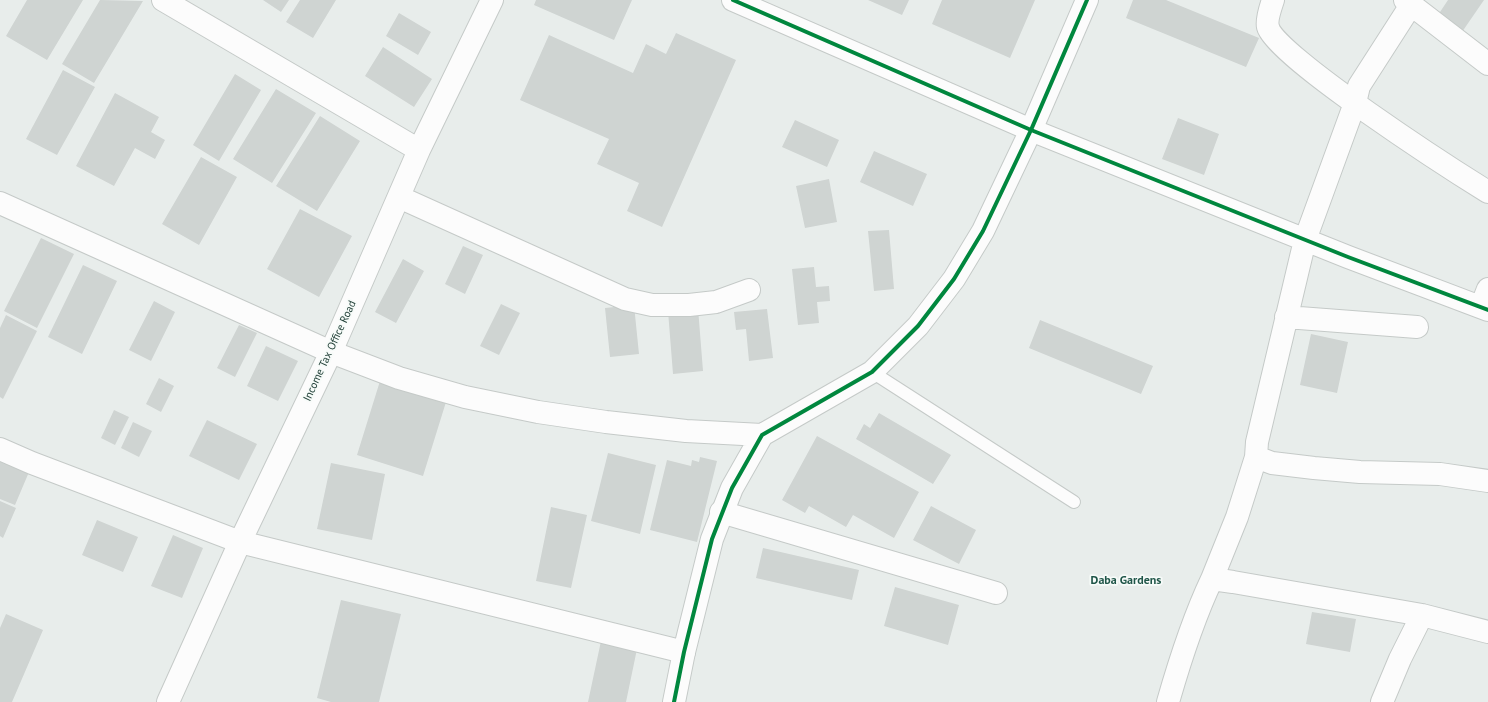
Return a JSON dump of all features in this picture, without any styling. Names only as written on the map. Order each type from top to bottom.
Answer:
[{"type":"street","points":[[163,0],[419,150]]},
{"type":"street","name":"Income Tax Office Road","points":[[168,702],[240,542],[331,352],[419,150],[492,0]]},
{"type":"street","points":[[733,0],[1031,130],[1305,240],[1486,302]]},
{"type":"street","points":[[674,702],[684,652],[712,539],[732,488],[762,435],[872,372],[918,326],[954,279],[983,231],[1031,130],[1087,0]]},
{"type":"street","points":[[1273,0],[1270,9],[1268,26],[1277,41],[1314,72],[1355,103],[1488,192]]},
{"type":"street","points":[[1168,702],[1183,649],[1200,604],[1212,579],[1237,517],[1256,457],[1257,442],[1305,240],[1355,103],[1359,86],[1417,4],[1488,64]]},
{"type":"street","points":[[399,197],[625,298],[652,305],[689,305],[716,302],[749,290]]},
{"type":"street","points":[[0,204],[331,352],[399,378],[465,397],[538,412],[606,422],[686,431],[762,435]]},
{"type":"street","points":[[1286,317],[1417,327]]},
{"type":"street","points":[[0,448],[32,463],[240,542],[684,652]]},
{"type":"street","points":[[1256,457],[1272,463],[1314,468],[1360,472],[1440,474],[1488,480]]},
{"type":"street","points":[[722,512],[996,593]]},
{"type":"street","points":[[1212,579],[1422,615],[1488,632]]},
{"type":"street","points":[[1382,702],[1400,659],[1422,615]]},
{"type":"lane","points":[[872,372],[1074,502]]},
{"type":"building","points":[[27,0],[83,0],[47,60],[6,36]]},
{"type":"building","points":[[100,0],[143,1],[94,83],[62,64]]},
{"type":"building","points":[[263,0],[289,0],[281,12]]},
{"type":"building","points":[[300,0],[336,0],[313,38],[286,22]]},
{"type":"building","points":[[536,0],[632,0],[614,40],[534,5]]},
{"type":"building","points":[[868,0],[909,0],[902,15]]},
{"type":"building","points":[[942,0],[1035,0],[1010,58],[932,24]]},
{"type":"building","points":[[1133,0],[1166,0],[1259,38],[1246,67],[1126,18]]},
{"type":"building","points":[[1448,0],[1484,0],[1462,32],[1438,15]]},
{"type":"building","points":[[399,13],[431,32],[418,55],[386,36]]},
{"type":"building","points":[[676,33],[736,60],[662,227],[627,211],[639,183],[597,164],[609,139],[520,100],[549,35],[633,73],[646,44],[666,54]]},
{"type":"building","points":[[383,47],[432,79],[414,107],[365,76]]},
{"type":"building","points":[[63,70],[95,87],[57,155],[26,139]]},
{"type":"building","points":[[235,74],[261,90],[219,161],[193,145]]},
{"type":"building","points":[[276,89],[316,113],[272,183],[233,159]]},
{"type":"building","points":[[115,93],[159,117],[151,132],[165,140],[155,159],[135,148],[114,186],[76,166]]},
{"type":"building","points":[[320,116],[360,141],[317,211],[276,186]]},
{"type":"building","points":[[1178,118],[1219,134],[1204,175],[1162,159]]},
{"type":"building","points":[[795,120],[839,140],[827,167],[782,147]]},
{"type":"building","points":[[874,151],[927,174],[913,206],[860,182]]},
{"type":"building","points":[[201,157],[237,177],[199,245],[162,224]]},
{"type":"building","points":[[829,179],[837,222],[805,228],[796,186]]},
{"type":"building","points":[[300,209],[352,236],[319,297],[267,269]]},
{"type":"building","points":[[889,230],[894,289],[874,291],[868,231]]},
{"type":"building","points":[[41,238],[74,254],[37,328],[4,311]]},
{"type":"building","points":[[463,246],[483,255],[465,294],[445,284]]},
{"type":"building","points":[[403,259],[424,271],[396,323],[375,312]]},
{"type":"building","points":[[83,265],[117,281],[82,354],[48,337]]},
{"type":"building","points":[[814,267],[816,287],[829,286],[830,301],[817,302],[819,323],[798,325],[792,269]]},
{"type":"building","points":[[154,301],[175,312],[151,361],[129,350]]},
{"type":"building","points":[[501,304],[520,313],[499,355],[480,346]]},
{"type":"building","points":[[634,305],[639,354],[610,357],[605,308]]},
{"type":"building","points":[[698,308],[703,371],[673,374],[668,311]]},
{"type":"building","points":[[767,309],[773,358],[749,361],[746,329],[736,330],[734,312]]},
{"type":"building","points":[[6,315],[37,331],[3,399],[0,397],[0,328]]},
{"type":"building","points":[[1040,320],[1153,366],[1141,394],[1029,348]]},
{"type":"building","points":[[239,325],[257,333],[235,377],[217,368]]},
{"type":"building","points":[[1311,334],[1348,342],[1337,393],[1300,385]]},
{"type":"building","points":[[266,346],[298,361],[278,401],[247,386]]},
{"type":"building","points":[[159,378],[174,386],[161,412],[146,404]]},
{"type":"building","points":[[380,381],[446,402],[423,476],[357,455]]},
{"type":"building","points":[[114,410],[129,417],[115,445],[101,438]]},
{"type":"building","points":[[879,413],[951,455],[933,484],[856,439],[864,424],[870,428]]},
{"type":"building","points":[[207,420],[257,444],[239,480],[189,456]]},
{"type":"building","points":[[133,422],[152,431],[139,457],[121,448]]},
{"type":"building","points":[[817,436],[919,492],[894,538],[853,515],[846,527],[809,506],[805,513],[782,500]]},
{"type":"building","points":[[608,453],[656,465],[640,534],[591,521]]},
{"type":"building","points":[[700,457],[717,461],[697,542],[650,530],[667,460],[691,466],[692,460],[699,462]]},
{"type":"building","points":[[0,460],[29,472],[15,505],[0,499]]},
{"type":"building","points":[[331,463],[385,474],[372,540],[317,529]]},
{"type":"building","points":[[0,501],[16,508],[3,538],[0,536]]},
{"type":"building","points":[[931,506],[976,530],[959,564],[913,540]]},
{"type":"building","points":[[551,507],[587,515],[571,588],[536,581]]},
{"type":"building","points":[[97,520],[138,537],[123,572],[82,555]]},
{"type":"building","points":[[173,535],[203,548],[182,598],[151,586]]},
{"type":"building","points":[[763,548],[859,570],[852,600],[756,578]]},
{"type":"building","points":[[895,587],[959,605],[948,645],[884,626]]},
{"type":"building","points":[[341,600],[401,614],[379,702],[331,702],[317,698]]},
{"type":"building","points":[[1312,612],[1356,619],[1350,652],[1306,644]]},
{"type":"building","points":[[6,614],[43,630],[12,702],[0,702],[0,628]]},
{"type":"building","points":[[601,641],[637,649],[626,702],[588,702]]},
{"type":"cycle path","points":[[733,0],[1031,130],[1348,257],[1488,310]]},
{"type":"cycle path","points":[[674,702],[684,652],[712,539],[732,488],[762,435],[872,372],[918,326],[954,279],[983,231],[1031,130],[1087,0]]},
{"type":"district","name":"Daba Gardens","points":[[1126,581]]}]
